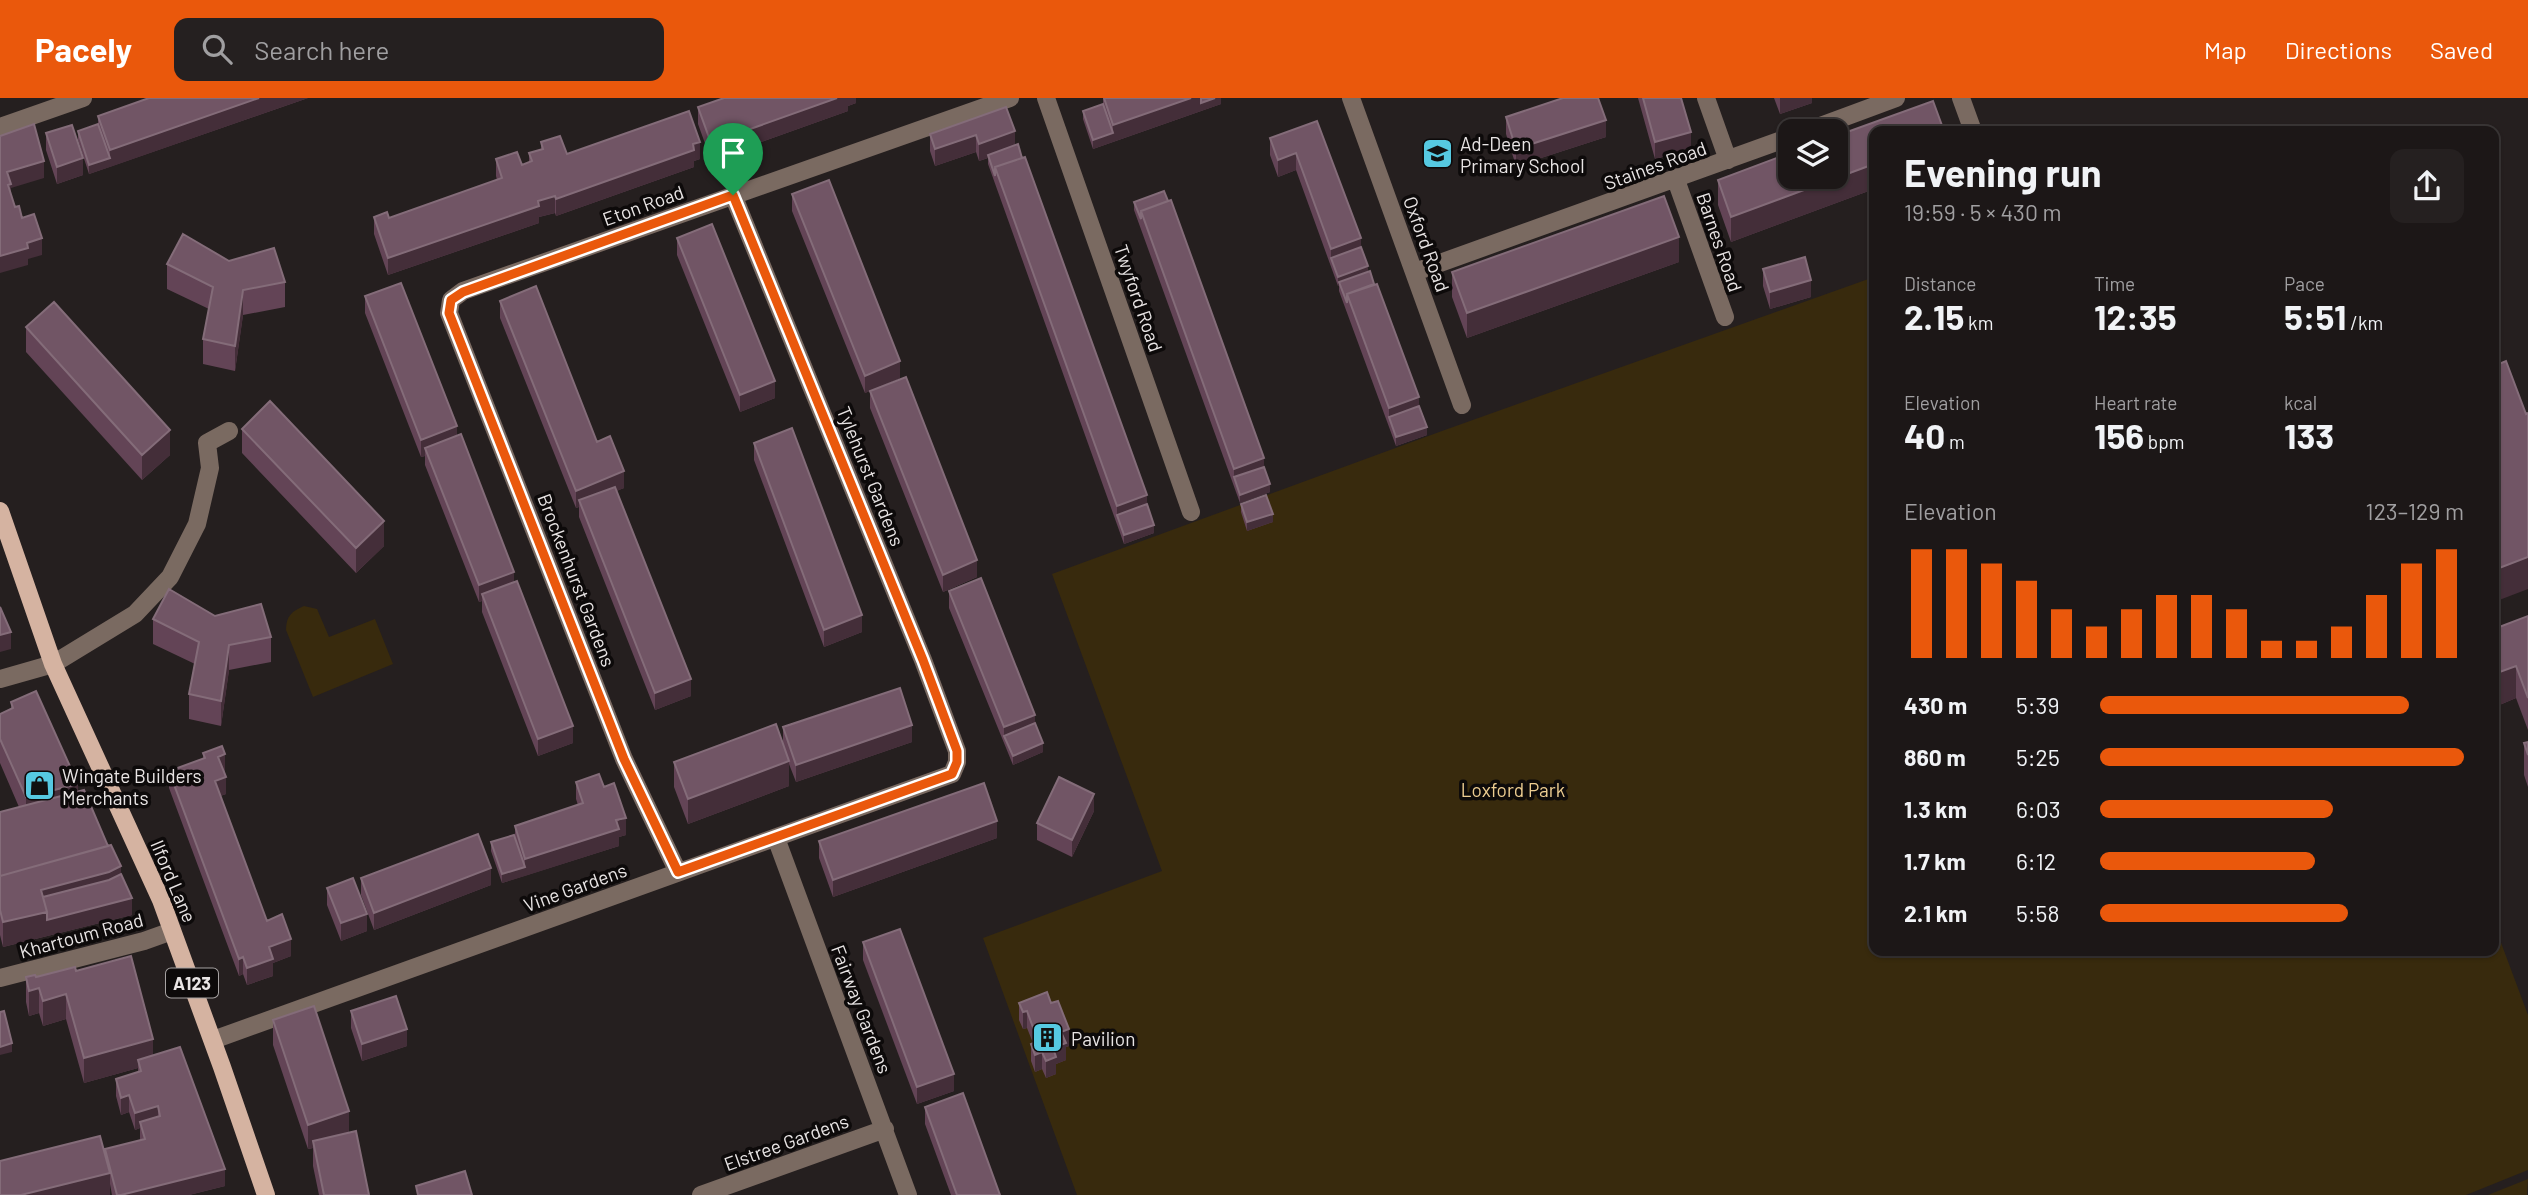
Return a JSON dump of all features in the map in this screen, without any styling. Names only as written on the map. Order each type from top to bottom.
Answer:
[{"type":"main road","name":"Ilford Lane","points":[[0,511],[53,664],[161,900],[266,1195]]},
{"type":"street","points":[[0,127],[83,98]]},
{"type":"street","name":"Eton Road","points":[[451,300],[463,292],[1010,98]]},
{"type":"street","name":"Twyford Road","points":[[1046,98],[1192,512]]},
{"type":"street","name":"Oxford Road","points":[[1351,98],[1462,405]]},
{"type":"street","points":[[1706,98],[1728,160]]},
{"type":"street","points":[[1839,119],[1896,98]]},
{"type":"street","points":[[1961,98],[1971,126]]},
{"type":"street","name":"Staines Road","points":[[1415,272],[1778,141]]},
{"type":"street","name":"Barnes Road","points":[[1676,180],[1725,317]]},
{"type":"street","name":"Tylehurst Gardens","points":[[733,195],[928,673],[957,751],[957,762],[952,774]]},
{"type":"street","name":"Brockenhurst Gardens","points":[[451,300],[449,313],[619,746],[678,872]]},
{"type":"street","points":[[0,679],[53,664],[135,614],[170,577],[198,524],[210,468],[207,443],[229,431]]},
{"type":"street","name":"Vine Gardens","points":[[213,1040],[952,774]]},
{"type":"street","name":"Fairway Gardens","points":[[776,838],[886,1129],[908,1195]]},
{"type":"street","name":"Khartoum Road","points":[[0,978],[144,942],[172,930]]},
{"type":"street","name":"Elstree Gardens","points":[[701,1195],[886,1129]]},
{"type":"green space","name":"Loxford Park","points":[[1869,279],[1869,956],[2499,956],[2499,937],[2528,1015],[2528,1170],[2466,1195],[1077,1195],[983,938],[1162,871],[1052,574]]},
{"type":"green space","points":[[304,606],[317,609],[329,637],[375,619],[393,664],[313,697],[286,630],[290,615]]},
{"type":"green space","points":[[2528,1179],[2527,1195],[2488,1195]]},
{"type":"building","points":[[149,98],[259,98],[110,150],[98,116]]},
{"type":"building","points":[[724,98],[837,98],[711,143],[698,107]]},
{"type":"building","points":[[1104,98],[1191,98],[1113,125]]},
{"type":"building","points":[[1201,98],[1215,98],[1201,103]]},
{"type":"building","points":[[1563,98],[1598,98],[1606,120],[1516,149],[1506,117]]},
{"type":"building","points":[[1643,98],[1681,98],[1691,132],[1655,142]]},
{"type":"building","points":[[1933,101],[1942,126],[1869,126],[1869,166],[1848,174],[1848,132]]},
{"type":"building","points":[[1103,104],[1113,133],[1093,140],[1083,111]]},
{"type":"building","points":[[1006,107],[1015,131],[979,144],[976,135],[935,149],[930,134]]},
{"type":"building","points":[[689,111],[700,142],[693,144],[694,150],[556,199],[555,196],[538,201],[539,206],[388,258],[374,217],[387,212],[389,218],[502,178],[496,159],[517,152],[522,165],[532,161],[529,153],[543,149],[541,142],[560,136],[567,154]]},
{"type":"building","points":[[1317,121],[1361,238],[1331,249],[1296,153],[1278,160],[1270,138]]},
{"type":"building","points":[[34,124],[44,161],[7,172],[15,207],[19,206],[22,218],[34,214],[42,238],[27,243],[28,248],[0,256],[0,136]]},
{"type":"building","points":[[98,124],[110,158],[89,165],[78,131]]},
{"type":"building","points":[[72,125],[83,158],[57,167],[46,133]]},
{"type":"building","points":[[1018,144],[1022,158],[995,167],[995,176],[988,155]]},
{"type":"building","points":[[1025,157],[1147,495],[1117,506],[995,167]]},
{"type":"building","points":[[1778,158],[1778,189],[1807,189],[1731,217],[1718,180]]},
{"type":"building","points":[[829,180],[900,361],[865,376],[792,194]]},
{"type":"building","points":[[1164,191],[1168,201],[1141,211],[1141,219],[1134,202]]},
{"type":"building","points":[[1664,196],[1679,237],[1467,313],[1452,272]]},
{"type":"building","points":[[1171,200],[1264,458],[1234,469],[1141,211]]},
{"type":"building","points":[[712,224],[775,381],[740,395],[677,238]]},
{"type":"building","points":[[183,234],[229,261],[274,248],[285,282],[243,290],[235,346],[203,339],[213,287],[167,264]]},
{"type":"building","points":[[1361,247],[1368,266],[1338,277],[1331,258]]},
{"type":"building","points":[[1805,257],[1811,280],[1770,292],[1763,269]]},
{"type":"building","points":[[1370,271],[1374,284],[1347,294],[1347,303],[1339,282]]},
{"type":"building","points":[[401,283],[457,426],[421,440],[365,296]]},
{"type":"building","points":[[1377,284],[1419,397],[1389,408],[1347,294]]},
{"type":"building","points":[[536,286],[597,442],[610,436],[624,471],[576,491],[500,301]]},
{"type":"building","points":[[54,302],[170,430],[142,455],[26,327]]},
{"type":"building","points":[[2506,361],[2526,414],[2528,413],[2528,557],[2499,568],[2499,364]]},
{"type":"building","points":[[906,377],[977,560],[943,575],[870,391]]},
{"type":"building","points":[[270,401],[384,521],[356,548],[242,429]]},
{"type":"building","points":[[1419,406],[1427,427],[1396,437],[1389,417]]},
{"type":"building","points":[[792,428],[862,615],[824,630],[754,443]]},
{"type":"building","points":[[461,434],[514,572],[479,585],[425,448]]},
{"type":"building","points":[[1264,467],[1270,484],[1240,495],[1234,477]]},
{"type":"building","points":[[615,487],[691,679],[655,693],[579,500]]},
{"type":"building","points":[[1266,495],[1273,514],[1247,522],[1241,504]]},
{"type":"building","points":[[1147,504],[1154,525],[1124,535],[1117,515]]},
{"type":"building","points":[[981,578],[1035,715],[1004,727],[949,591]]},
{"type":"building","points":[[517,581],[573,726],[538,739],[482,594]]},
{"type":"building","points":[[169,589],[215,616],[261,604],[271,637],[229,645],[221,701],[189,694],[199,642],[153,619]]},
{"type":"building","points":[[0,607],[11,632],[0,635]]},
{"type":"building","points":[[2528,616],[2528,698],[2516,666],[2499,672],[2499,627]]},
{"type":"building","points":[[900,688],[912,725],[796,765],[783,727]]},
{"type":"building","name":"Wingate Builders Merchants","points":[[36,691],[78,784],[26,797],[0,739],[0,714],[13,708],[11,702]]},
{"type":"building","points":[[1035,723],[1043,743],[1013,756],[1004,736]]},
{"type":"building","points":[[776,724],[789,761],[688,799],[674,762]]},
{"type":"building","points":[[222,746],[225,754],[218,757],[226,777],[215,781],[267,921],[282,914],[291,939],[269,947],[273,959],[247,968],[243,957],[239,959],[169,771],[205,758],[203,753]]},
{"type":"building","points":[[599,774],[604,787],[614,783],[626,818],[616,820],[619,829],[525,859],[515,826],[583,803],[576,782]]},
{"type":"building","points":[[1059,777],[1094,794],[1072,840],[1037,823]]},
{"type":"building","points":[[984,783],[997,821],[833,880],[819,841]]},
{"type":"building","points":[[84,790],[108,846],[0,876],[0,812]]},
{"type":"building","points":[[478,834],[491,868],[374,913],[361,878]]},
{"type":"building","points":[[514,835],[525,867],[502,874],[491,842]]},
{"type":"building","points":[[111,845],[121,866],[109,872],[41,890],[47,912],[3,922],[0,910],[0,876]]},
{"type":"building","points":[[121,874],[132,898],[47,920],[43,897],[109,880]]},
{"type":"building","points":[[353,878],[367,914],[341,923],[327,888]]},
{"type":"building","points":[[900,929],[954,1074],[917,1087],[863,942]]},
{"type":"building","points":[[131,956],[153,1039],[84,1058],[66,994],[43,1001],[39,988],[29,991],[26,977],[75,967],[76,971]]},
{"type":"building","points":[[1047,992],[1051,1003],[1058,1001],[1069,1029],[1061,1032],[1066,1043],[1053,1048],[1056,1057],[1046,1061],[1042,1052],[1035,1055],[1031,1044],[1038,1041],[1027,1011],[1023,1012],[1019,1003]]},
{"type":"building","points":[[396,996],[407,1029],[362,1044],[351,1011]]},
{"type":"building","points":[[314,1006],[349,1111],[308,1125],[273,1020]]},
{"type":"building","points":[[4,1011],[12,1043],[0,1047],[0,1012]]},
{"type":"building","points":[[180,1047],[225,1169],[117,1195],[105,1149],[145,1139],[140,1122],[160,1116],[158,1106],[135,1113],[129,1095],[121,1098],[116,1079],[141,1071],[138,1060]]},
{"type":"building","points":[[963,1093],[1000,1195],[957,1195],[925,1107]]},
{"type":"building","points":[[356,1131],[369,1195],[324,1195],[313,1141]]},
{"type":"building","points":[[100,1136],[110,1173],[21,1195],[0,1195],[0,1161]]},
{"type":"building","points":[[465,1171],[472,1195],[418,1195],[416,1186]]},
{"type":"place","name":"Ad-Deen Primary School","points":[[1437,154]]},
{"type":"place","name":"Wingate Builders Merchants","points":[[39,786]]},
{"type":"place","name":"Pavilion","points":[[1048,1038]]},
{"type":"route","points":[[733,195],[923,660],[957,751],[957,762],[952,774],[866,807],[678,872],[624,759],[449,313],[451,300],[463,292],[733,195]]}]
